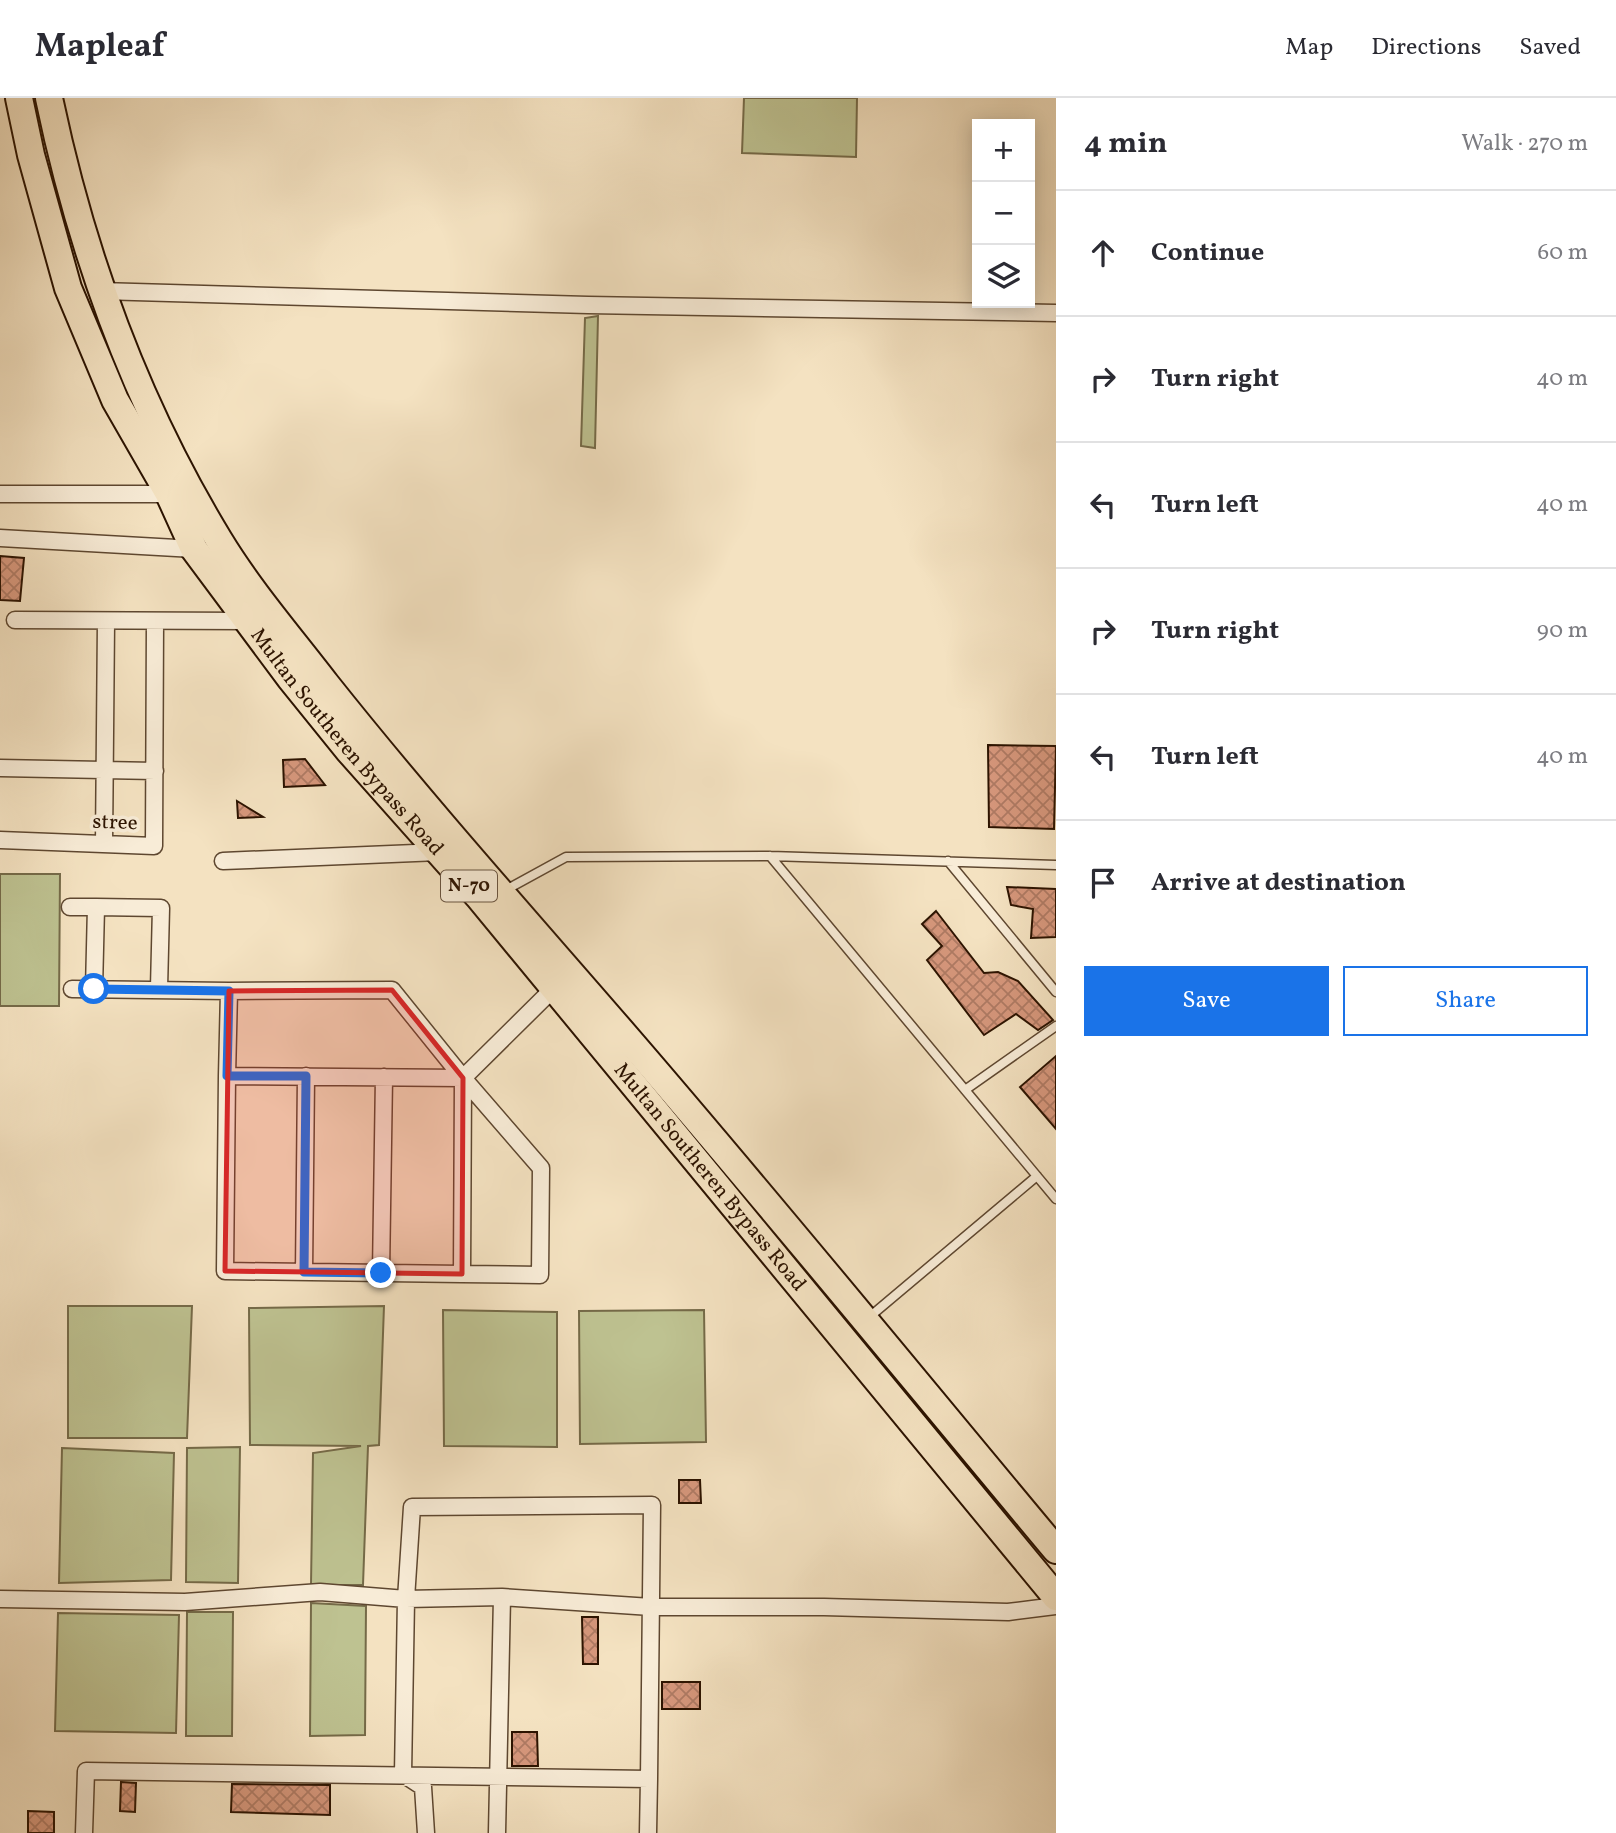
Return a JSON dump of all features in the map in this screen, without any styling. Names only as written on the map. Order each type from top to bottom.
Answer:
[{"type":"highway","name":"Multan Southeren Bypass Road","points":[[19,98],[31,155],[68,288],[115,400],[169,494],[194,549],[349,751],[554,988],[1056,1597]]},
{"type":"highway","name":"Multan Southeren Bypass Road","points":[[49,98],[68,187],[110,319],[178,468],[221,543],[268,610],[376,746],[1056,1550]]},
{"type":"street","points":[[100,290],[588,305],[1056,313]]},
{"type":"street","points":[[0,494],[169,494]]},
{"type":"street","points":[[0,538],[194,549]]},
{"type":"street","points":[[15,620],[247,621]]},
{"type":"street","points":[[104,844],[107,770],[106,621]]},
{"type":"street","name":"stree","points":[[0,840],[154,846],[155,621]]},
{"type":"street","points":[[0,768],[155,771]]},
{"type":"street","points":[[223,861],[439,852]]},
{"type":"street","points":[[70,907],[162,908],[159,988]]},
{"type":"street","points":[[94,989],[96,907]]},
{"type":"street","points":[[462,1274],[463,1078],[554,988]]},
{"type":"street","points":[[72,989],[392,990],[541,1168],[540,1275],[225,1271],[229,991]]},
{"type":"street","points":[[227,1076],[463,1078]]},
{"type":"street","points":[[304,1272],[306,1076]]},
{"type":"street","points":[[381,1273],[384,1077]]},
{"type":"street","points":[[403,1774],[406,1599],[412,1507],[652,1504],[648,1833]]},
{"type":"street","points":[[0,1599],[185,1602],[320,1592],[406,1599],[502,1597],[651,1607],[824,1606],[1008,1612],[1056,1606]]},
{"type":"street","points":[[497,1833],[502,1597]]},
{"type":"street","points":[[84,1833],[86,1771],[649,1779]]},
{"type":"street","points":[[403,1774],[423,1787],[427,1813],[426,1833]]},
{"type":"lane","points":[[770,856],[1056,1199]]},
{"type":"lane","points":[[502,892],[566,857],[770,856],[1056,865]]},
{"type":"lane","points":[[948,861],[1056,992]]},
{"type":"lane","points":[[965,1090],[1056,1026]]},
{"type":"lane","points":[[865,1321],[1037,1176]]},
{"type":"highlighted area","points":[[392,990],[463,1078],[462,1274],[225,1271],[229,991]]},
{"type":"green space","points":[[744,98],[857,98],[856,157],[742,153]]},
{"type":"green space","points":[[598,316],[595,448],[581,446],[585,318]]},
{"type":"green space","points":[[0,874],[60,874],[59,1006],[0,1006]]},
{"type":"green space","points":[[68,1306],[192,1306],[187,1438],[68,1438]]},
{"type":"green space","points":[[384,1306],[379,1445],[368,1446],[363,1585],[311,1585],[313,1453],[361,1446],[250,1445],[249,1308]]},
{"type":"green space","points":[[443,1310],[557,1312],[557,1447],[444,1446]]},
{"type":"green space","points":[[704,1310],[706,1442],[580,1444],[579,1311]]},
{"type":"green space","points":[[240,1447],[238,1583],[186,1582],[187,1448]]},
{"type":"green space","points":[[62,1448],[174,1453],[171,1580],[59,1583]]},
{"type":"green space","points":[[311,1603],[366,1606],[365,1735],[310,1736]]},
{"type":"green space","points":[[187,1612],[233,1612],[232,1736],[186,1736]]},
{"type":"green space","points":[[58,1613],[179,1615],[176,1733],[55,1731]]},
{"type":"building","points":[[0,556],[24,558],[20,601],[0,600]]},
{"type":"building","points":[[988,745],[1056,746],[1054,829],[989,827]]},
{"type":"building","points":[[305,759],[325,785],[284,787],[283,760]]},
{"type":"building","points":[[237,801],[263,817],[238,818]]},
{"type":"building","points":[[1007,887],[1056,889],[1056,937],[1031,938],[1033,909],[1011,905]]},
{"type":"building","points":[[936,911],[984,973],[998,972],[1018,981],[1053,1020],[1038,1030],[1016,1014],[984,1035],[927,960],[942,946],[922,924]]},
{"type":"building","points":[[1056,1056],[1056,1129],[1020,1087]]},
{"type":"building","points":[[679,1480],[700,1480],[701,1503],[679,1503]]},
{"type":"building","points":[[582,1617],[598,1617],[598,1664],[583,1664]]},
{"type":"building","points":[[662,1682],[700,1682],[700,1709],[662,1709]]},
{"type":"building","points":[[512,1732],[537,1732],[538,1766],[512,1766]]},
{"type":"building","points":[[121,1782],[136,1783],[135,1812],[120,1811]]},
{"type":"building","points":[[232,1784],[330,1785],[330,1815],[231,1812]]},
{"type":"building","points":[[28,1811],[54,1812],[54,1833],[28,1833]]},
{"type":"route","points":[[94,989],[229,991],[227,1076],[306,1076],[304,1272],[381,1273]]}]
